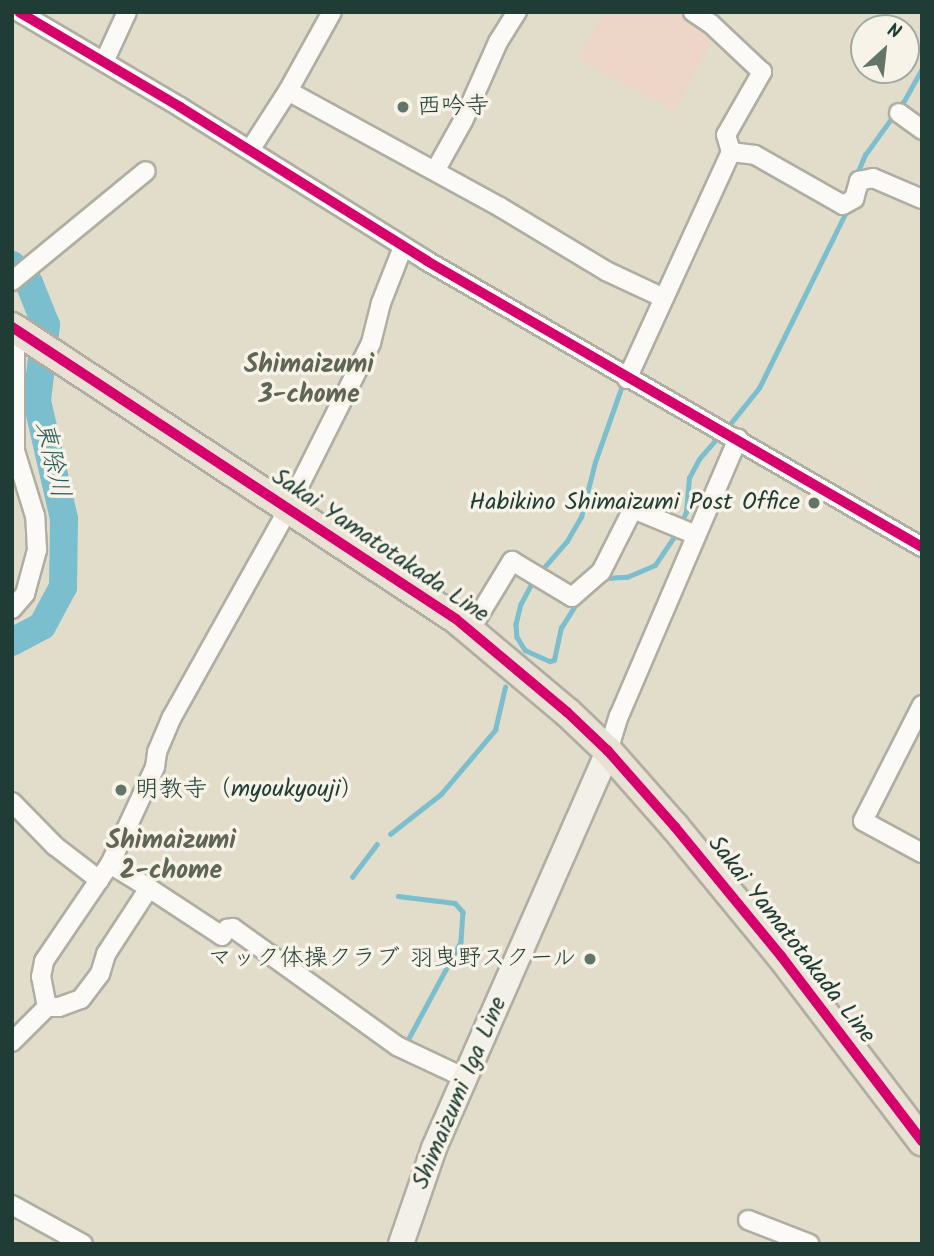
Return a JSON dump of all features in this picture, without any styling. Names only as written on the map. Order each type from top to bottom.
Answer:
[{"type":"main road","name":"Sakai Yamatotakada Line","points":[[18,330],[470,630],[567,712],[608,751],[781,956],[922,1140]]},
{"type":"main road","name":"Shimaizumi Iga Line","points":[[408,1241],[435,1148],[608,751]]},
{"type":"street","points":[[19,12],[250,150],[403,247],[627,379],[737,438],[922,547]]},
{"type":"street","points":[[104,62],[127,12]]},
{"type":"street","points":[[250,150],[288,92],[332,12]]},
{"type":"street","points":[[435,172],[463,121],[498,42],[517,12]]},
{"type":"street","points":[[627,379],[731,152],[726,135],[762,72],[711,23],[693,12]]},
{"type":"street","points":[[288,92],[435,172],[606,271],[664,298]]},
{"type":"street","points":[[899,113],[922,130]]},
{"type":"street","points":[[731,152],[755,155],[844,205],[854,199],[859,181],[873,178],[922,199]]},
{"type":"street","points":[[12,281],[146,171]]},
{"type":"street","points":[[47,1007],[41,977],[44,961],[110,864],[155,766],[157,752],[172,717],[289,508],[371,344],[381,303],[403,247]]},
{"type":"street","points":[[12,609],[25,594],[37,550],[35,516],[15,450],[18,330]]},
{"type":"street","points":[[608,751],[619,716],[737,438]]},
{"type":"street","points":[[470,630],[512,561],[572,597],[601,572],[633,509],[696,535]]},
{"type":"street","points":[[922,705],[863,821],[922,853]]},
{"type":"street","points":[[12,802],[55,846],[99,880]]},
{"type":"street","points":[[110,864],[222,936],[227,929],[233,928],[397,1046],[465,1078]]},
{"type":"street","points":[[12,1042],[47,1007],[59,1007],[81,999],[100,975],[106,954],[149,888]]},
{"type":"street","points":[[12,1205],[83,1244]]},
{"type":"street","points":[[748,1220],[810,1244]]},
{"type":"shaded area","points":[[604,12],[676,12],[714,37],[674,111],[578,59]]},
{"type":"waterway","points":[[856,176],[865,155],[904,101],[922,68]]},
{"type":"waterway","points":[[730,424],[759,388],[847,210]]},
{"type":"waterway","name":"東除川","points":[[12,265],[29,283],[46,325],[37,401],[64,519],[63,587],[42,626],[12,642]]},
{"type":"waterway","points":[[540,572],[567,541],[581,517],[595,462],[623,383]]},
{"type":"waterway","points":[[681,523],[686,512],[689,478],[699,459],[720,435]]},
{"type":"waterway","points":[[605,578],[627,577],[655,565],[676,534]]},
{"type":"waterway","points":[[535,578],[521,604],[516,624],[517,637],[525,650],[550,661],[554,660],[561,628],[577,602]]},
{"type":"waterway","points":[[390,834],[441,794],[495,730],[505,687]]},
{"type":"waterway","points":[[352,877],[377,844]]},
{"type":"waterway","points":[[398,896],[455,903],[463,912],[461,942],[406,1044]]},
{"type":"cycle path","points":[[19,12],[180,107],[427,261],[922,547]]},
{"type":"cycle path","points":[[12,327],[456,619],[567,712],[608,751],[675,827],[781,956],[922,1141]]},
{"type":"place","name":"西吟寺","points":[[403,107]]},
{"type":"place","name":"Habikino Shimaizumi Post Office","points":[[814,503]]},
{"type":"place","name":"明教寺（myoukyouji）","points":[[121,790]]},
{"type":"place","name":"マック体操クラブ 羽曳野スクール","points":[[590,959]]},
{"type":"district","name":"Shimaizumi 3-chome","points":[[309,381]]},
{"type":"district","name":"Shimaizumi 2-chome","points":[[171,857]]}]
